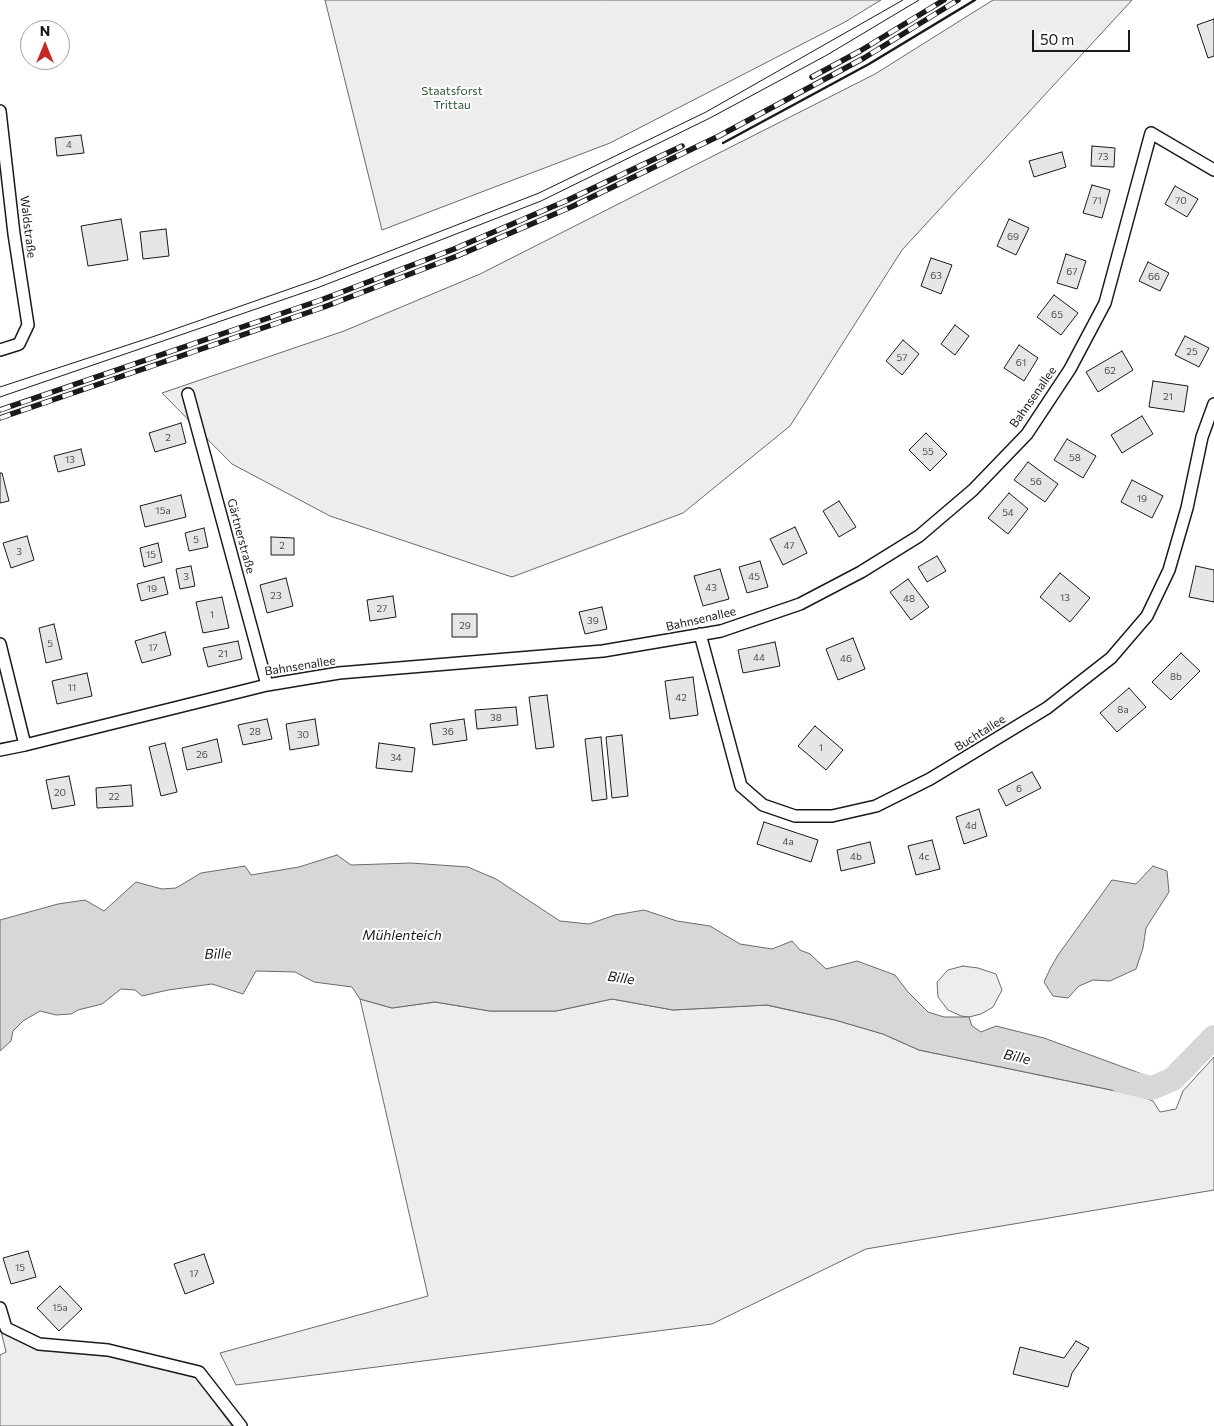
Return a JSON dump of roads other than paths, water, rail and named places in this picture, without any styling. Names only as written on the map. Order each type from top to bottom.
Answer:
[{"type":"street","name":"Waldstraße","points":[[0,111],[14,234],[28,324],[20,344],[0,350]]},
{"type":"street","name":"Bahnsenallee","points":[[0,750],[267,684],[339,674],[603,651],[721,631],[800,604],[861,572],[919,536],[973,490],[1027,434],[1070,369],[1105,303],[1152,133],[1214,170]]},
{"type":"street","name":"Gärtnerstraße","points":[[188,394],[267,684]]},
{"type":"street","name":"Buchtallee","points":[[700,634],[740,786],[763,805],[795,816],[832,816],[876,806],[930,779],[1046,708],[1111,658],[1147,616],[1169,570],[1187,508],[1202,437],[1214,404]]},
{"type":"street","points":[[0,644],[25,745]]},
{"type":"street","points":[[0,1308],[6,1328],[39,1344],[108,1350],[199,1372],[240,1426]]},
{"type":"water","name":"Mühlenteich","points":[[337,855],[351,865],[411,863],[468,867],[496,879],[560,921],[589,924],[615,915],[644,910],[677,921],[710,926],[740,944],[772,949],[792,941],[800,950],[810,954],[826,969],[857,961],[895,975],[908,992],[928,1012],[944,1017],[969,1017],[972,1026],[981,1032],[996,1026],[1044,1038],[1153,1078],[1152,1088],[1140,1096],[919,1050],[883,1034],[835,1020],[767,1005],[673,1010],[612,999],[556,1011],[490,1011],[435,1002],[392,1008],[360,999],[352,987],[314,982],[295,972],[256,971],[243,994],[212,984],[168,990],[142,996],[135,990],[121,989],[102,1004],[78,1010],[71,1014],[56,1015],[40,1011],[23,1021],[13,1031],[11,1041],[0,1051],[0,920],[58,904],[85,900],[104,911],[136,882],[162,889],[176,888],[201,873],[245,866],[251,875],[299,867]]},
{"type":"water","points":[[1153,866],[1167,871],[1169,892],[1146,928],[1143,948],[1136,969],[1110,981],[1093,980],[1079,986],[1068,998],[1053,996],[1044,982],[1050,969],[1112,880],[1136,884]]},
{"type":"waterway","name":"Bille","points":[[1121,1081],[1152,1088],[1173,1079],[1214,1037]]},
{"type":"tram line","points":[[0,387],[155,336],[318,279],[539,193],[706,112],[903,0]]},
{"type":"tram line","points":[[0,397],[317,288],[541,201],[710,118],[827,55],[919,0]]},
{"type":"railway","points":[[812,77],[860,51],[944,0]]},
{"type":"railway","points":[[0,418],[324,307],[457,256],[571,207],[719,136],[864,58],[958,0]]},
{"type":"railway","points":[[0,410],[321,300],[454,249],[568,200],[682,146]]},
{"type":"park label","name":"Staatsforst Trittau","points":[[452,98]]}]
